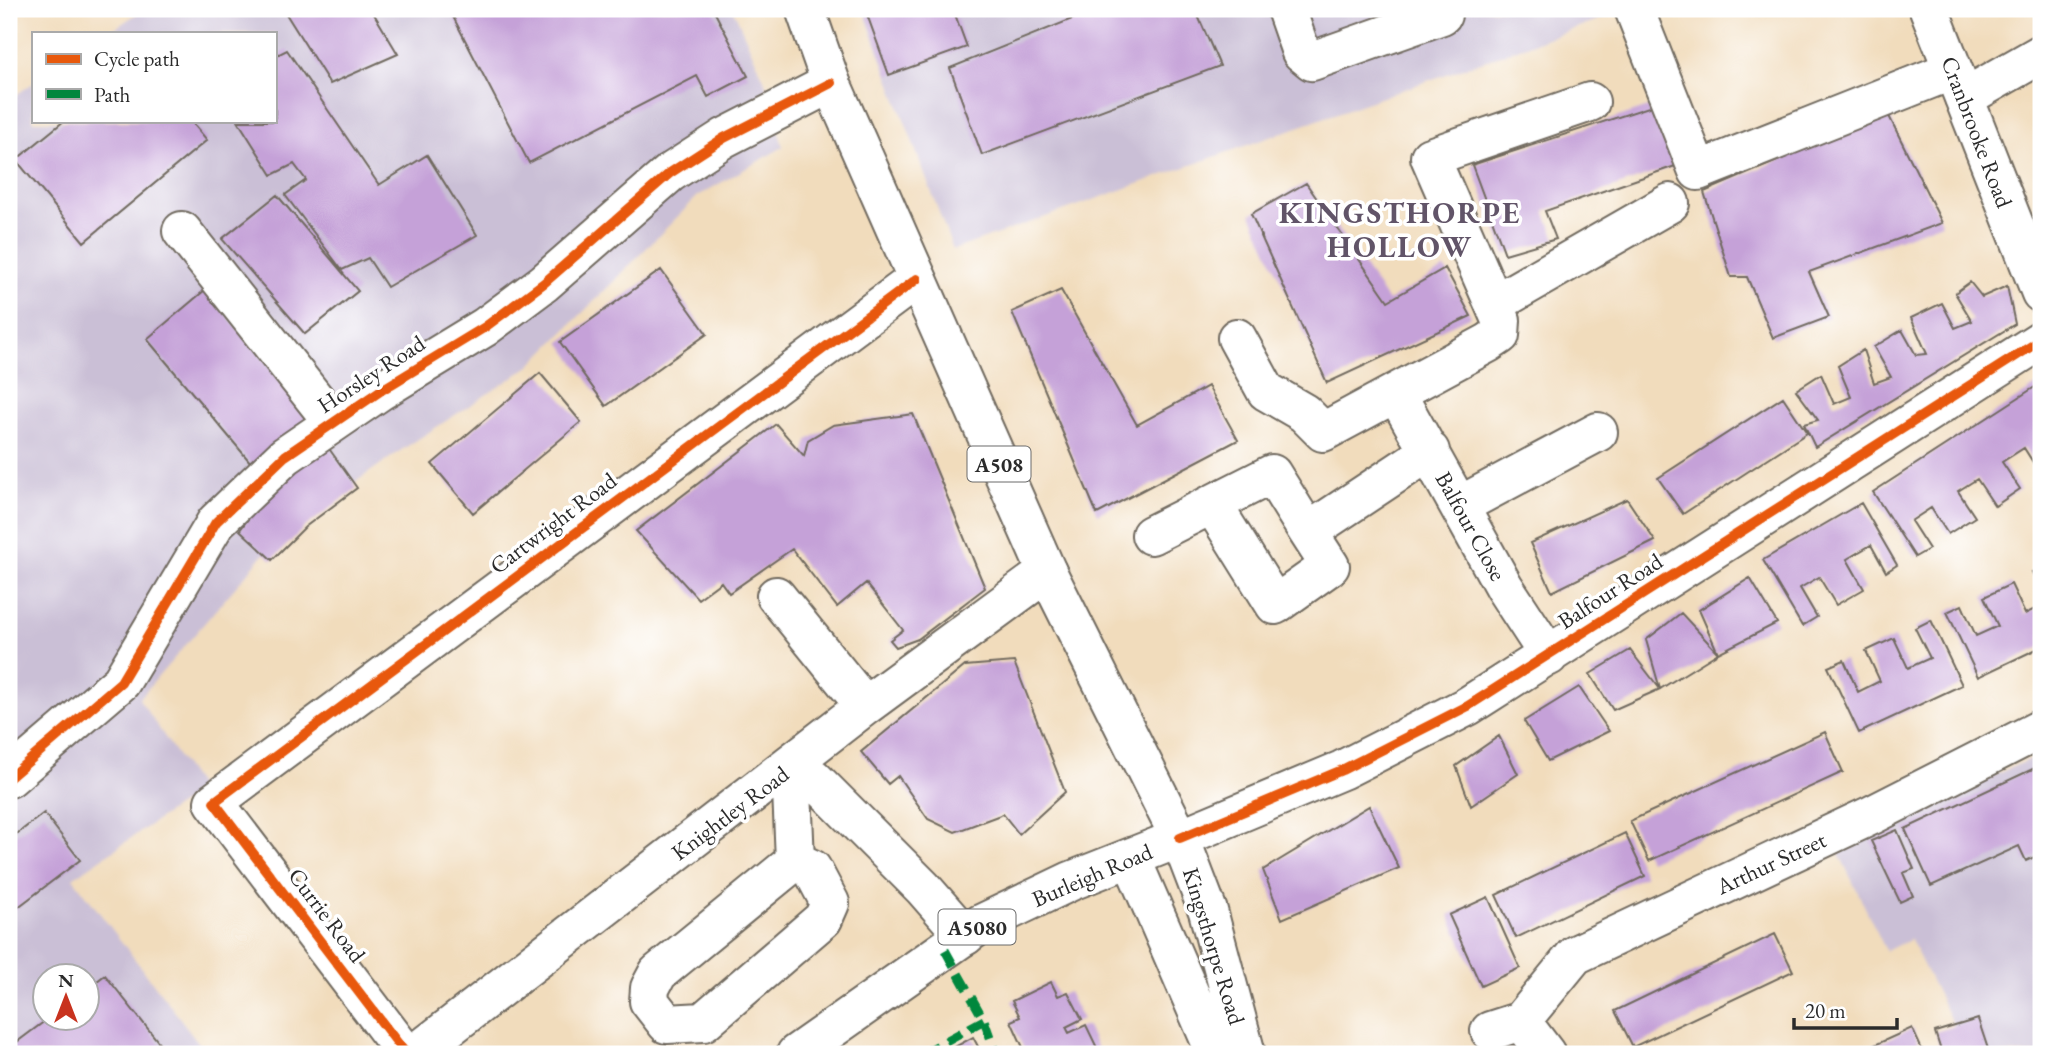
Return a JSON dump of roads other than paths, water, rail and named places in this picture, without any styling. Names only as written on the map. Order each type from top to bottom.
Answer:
[{"type":"main road","name":"A508","points":[[805,9],[831,83],[1047,572],[1180,838]]},
{"type":"main road","points":[[1286,9],[1301,52],[1312,61],[1442,15]]},
{"type":"main road","points":[[1634,9],[1698,171],[2041,54]]},
{"type":"main road","name":"Cranbrooke Road","points":[[1929,9],[2041,293]]},
{"type":"main road","name":"Horsley Road","points":[[9,778],[121,682],[216,522],[285,456],[333,422],[485,327],[544,283],[670,173],[724,138],[831,83]]},
{"type":"main road","points":[[1237,338],[1266,391],[1304,413],[1322,432],[1500,335],[1501,320],[1430,157],[1590,102]]},
{"type":"main road","points":[[1494,304],[1670,203]]},
{"type":"main road","points":[[182,231],[333,422]]},
{"type":"main road","name":"Cartwright Road","points":[[214,802],[917,279]]},
{"type":"main road","name":"Balfour Road","points":[[1180,838],[1409,737],[1549,656],[2041,340]]},
{"type":"main road","name":"Balfour Close","points":[[1396,393],[1504,587],[1549,656]]},
{"type":"main road","points":[[1459,506],[1598,432]]},
{"type":"main road","points":[[1308,532],[1430,451]]},
{"type":"main road","points":[[1151,536],[1212,504],[1272,474],[1330,566],[1275,605],[1212,504]]},
{"type":"main road","name":"Knightley Road","points":[[415,1054],[791,766],[865,706],[1047,572]]},
{"type":"main road","points":[[776,596],[865,706]]},
{"type":"main road","name":"Arthur Street","points":[[1546,1054],[1506,1026],[1575,956],[1872,815],[2041,729]]},
{"type":"main road","points":[[791,766],[795,861]]},
{"type":"main road","points":[[791,766],[813,778],[923,888],[965,936]]},
{"type":"main road","name":"Currie Road","points":[[214,802],[406,1054]]},
{"type":"main road","name":"Burleigh Road","points":[[796,1054],[981,925],[1060,887],[1180,838]]},
{"type":"main road","name":"Kingsthorpe Road","points":[[1180,838],[1208,911],[1246,1054]]},
{"type":"main road","name":"Kingsthorpe Road","points":[[1131,858],[1216,1054]]},
{"type":"main road","points":[[795,861],[812,869],[830,903],[823,919],[703,1022],[667,1024],[649,1001],[650,988],[659,973],[795,861]]},
{"type":"district","name":"KINGSTHORPE HOLLOW","points":[[1400,229]]}]
